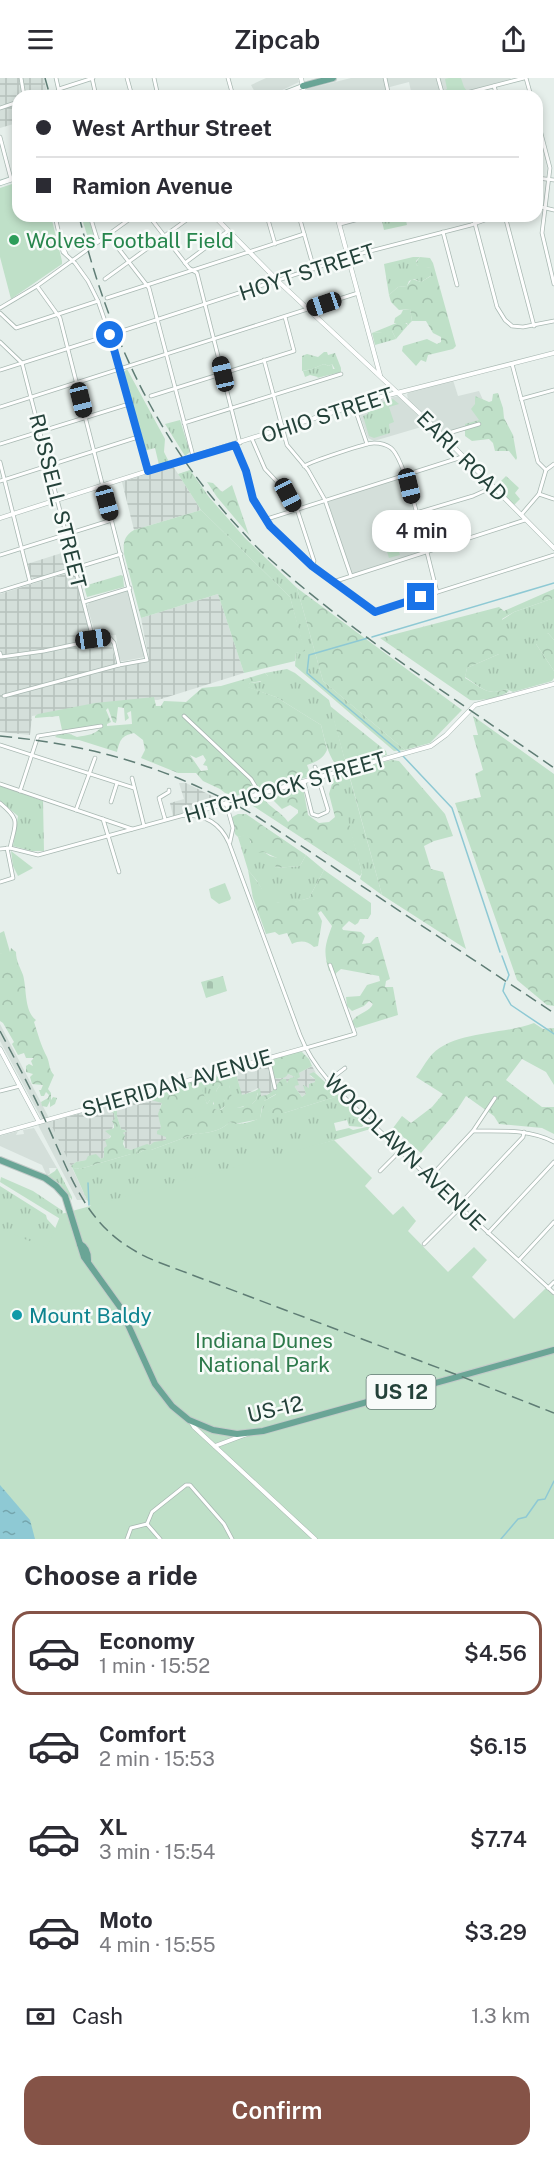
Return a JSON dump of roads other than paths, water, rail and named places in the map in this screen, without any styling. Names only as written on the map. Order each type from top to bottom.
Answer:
[{"type":"main road","points":[[293,90],[333,78]]},
{"type":"main road","points":[[0,183],[11,179]]},
{"type":"main road","name":"US-12","points":[[0,1160],[56,1186],[68,1202],[82,1252],[120,1307],[159,1389],[172,1406],[189,1420],[213,1430],[247,1434],[286,1425],[554,1350]]},
{"type":"street","points":[[56,78],[59,89],[92,78]]},
{"type":"street","points":[[301,78],[304,90]]},
{"type":"street","points":[[303,86],[307,78]]},
{"type":"street","points":[[478,90],[525,78]]},
{"type":"street","points":[[494,86],[495,90]]},
{"type":"street","points":[[0,137],[11,179]]},
{"type":"street","points":[[543,140],[549,163],[543,242],[554,284]]},
{"type":"street","points":[[543,179],[554,180]]},
{"type":"street","points":[[545,207],[554,210]]},
{"type":"street","points":[[56,222],[65,266]]},
{"type":"street","points":[[92,222],[98,242]]},
{"type":"street","points":[[0,308],[37,286],[126,222]]},
{"type":"street","points":[[153,222],[185,263],[197,273],[253,499],[274,532],[312,566],[375,612],[554,555]]},
{"type":"street","points":[[105,279],[184,222]]},
{"type":"street","name":"EARL ROAD","points":[[220,222],[279,282],[464,456],[554,548]]},
{"type":"street","points":[[269,222],[275,244]]},
{"type":"street","points":[[301,222],[315,270]]},
{"type":"street","points":[[348,222],[340,224],[380,376]]},
{"type":"street","name":"HOYT STREET","points":[[119,332],[349,258],[478,222]]},
{"type":"street","points":[[507,222],[534,326]]},
{"type":"street","points":[[475,223],[500,313],[505,320],[512,326],[523,327],[554,321]]},
{"type":"street","points":[[185,263],[228,231]]},
{"type":"street","points":[[443,232],[457,285]]},
{"type":"street","points":[[107,298],[304,234]]},
{"type":"street","points":[[108,235],[147,286],[193,457]]},
{"type":"street","points":[[61,242],[88,281],[98,301],[120,368],[148,471]]},
{"type":"street","points":[[63,252],[72,260]]},
{"type":"street","points":[[4,696],[119,665],[147,660],[68,348],[58,315],[37,286]]},
{"type":"street","points":[[0,407],[358,293]]},
{"type":"street","points":[[0,313],[16,328],[98,301]]},
{"type":"street","points":[[151,396],[294,351],[285,317]]},
{"type":"street","points":[[0,370],[110,335]]},
{"type":"street","points":[[0,342],[22,363]]},
{"type":"street","name":"OHIO STREET","points":[[0,518],[354,406],[554,353]]},
{"type":"street","points":[[264,360],[282,429],[290,449],[304,466],[325,500],[351,576]]},
{"type":"street","name":"RUSSELL STREET","points":[[22,363],[93,639]]},
{"type":"street","points":[[512,364],[538,462],[546,470]]},
{"type":"street","points":[[184,423],[341,374]]},
{"type":"street","points":[[521,399],[554,390]]},
{"type":"street","points":[[0,444],[129,404]]},
{"type":"street","points":[[354,406],[367,444]]},
{"type":"street","points":[[442,435],[479,424]]},
{"type":"street","points":[[0,481],[138,437]]},
{"type":"street","points":[[252,439],[265,469],[283,488],[297,509],[314,561],[312,566]]},
{"type":"street","points":[[304,466],[367,444],[381,444],[390,447],[396,453],[406,474],[437,592]]},
{"type":"street","points":[[267,519],[464,456]]},
{"type":"street","points":[[0,462],[30,582]]},
{"type":"street","points":[[521,515],[539,494],[546,470],[554,464]]},
{"type":"street","points":[[416,513],[473,496],[494,487]]},
{"type":"street","points":[[539,494],[554,499]]},
{"type":"street","points":[[0,555],[112,520]]},
{"type":"street","points":[[334,584],[351,576],[525,520]]},
{"type":"street","points":[[0,591],[121,554]]},
{"type":"street","points":[[84,602],[129,588]]},
{"type":"street","points":[[0,653],[1,657],[44,651],[109,637],[112,639],[119,665]]},
{"type":"street","name":"HITCHCOCK STREET","points":[[0,849],[8,848],[38,855],[431,746],[446,735],[475,705],[554,684]]},
{"type":"street","points":[[184,716],[251,779],[260,794]]},
{"type":"street","points":[[20,791],[35,740],[41,734],[101,726]]},
{"type":"street","points":[[0,745],[134,788]]},
{"type":"street","points":[[76,810],[94,758]]},
{"type":"street","points":[[304,782],[312,813],[318,816],[327,812],[315,767]]},
{"type":"street","points":[[132,778],[144,826]]},
{"type":"street","points":[[111,802],[117,783]]},
{"type":"street","points":[[0,784],[132,829]]},
{"type":"street","points":[[169,790],[159,800],[164,819],[172,819]]},
{"type":"street","points":[[0,803],[13,813],[16,819],[8,848],[13,878],[0,882]]},
{"type":"street","points":[[226,803],[232,828],[229,843]]},
{"type":"street","name":"WOODLAWN AVENUE","points":[[184,815],[196,815],[211,820],[222,830],[229,843],[305,1048],[328,1081],[554,1293]]},
{"type":"street","points":[[103,819],[119,872]]},
{"type":"street","name":"SHERIDAN AVENUE","points":[[0,1133],[355,1034],[330,965]]},
{"type":"street","points":[[0,1050],[39,1122]]},
{"type":"street","points":[[268,1057],[275,1088]]},
{"type":"street","points":[[328,1081],[345,1068]]},
{"type":"street","points":[[0,1091],[20,1086]]},
{"type":"street","points":[[429,1178],[473,1131],[495,1098]]},
{"type":"street","points":[[473,1131],[524,1132],[554,1142]]},
{"type":"street","points":[[424,1244],[523,1137],[524,1132]]},
{"type":"street","points":[[380,1171],[400,1151]]},
{"type":"street","points":[[488,1233],[554,1162]]},
{"type":"street","points":[[519,1260],[554,1222]]},
{"type":"street","points":[[548,1288],[554,1282]]},
{"type":"street","points":[[189,1420],[315,1539]]},
{"type":"street","points":[[215,1446],[247,1434]]},
{"type":"street","points":[[147,1524],[152,1512],[186,1485],[192,1486],[224,1524],[232,1539]]},
{"type":"street","points":[[127,1539],[131,1528],[147,1524]]},
{"type":"street","points":[[147,1524],[160,1539]]},
{"type":"water","points":[[0,1485],[30,1520],[35,1539],[0,1539]]},
{"type":"waterway","points":[[372,637],[554,583]]},
{"type":"waterway","points":[[368,638],[309,655],[307,673],[400,752]]},
{"type":"waterway","points":[[403,756],[452,808],[500,952]]},
{"type":"waterway","points":[[502,956],[509,975],[507,980]]},
{"type":"waterway","points":[[505,983],[503,991],[511,1005],[554,1034]]},
{"type":"waterway","points":[[88,1183],[89,1205]]},
{"type":"waterway","points":[[501,1539],[518,1519],[526,1517],[538,1500],[545,1499],[554,1481]]},
{"type":"railway","points":[[45,78],[48,90]]},
{"type":"railway","points":[[81,222],[103,298],[135,376],[177,449],[229,517],[263,553],[332,611],[405,665],[554,768]]},
{"type":"railway","points":[[0,736],[35,740],[101,753],[163,772],[225,799],[256,816],[554,1013]]},
{"type":"railway","points":[[0,1031],[76,1187],[99,1222],[134,1251],[554,1413]]},
{"type":"place","name":"Wolves Football Field","points":[[14,240]]},
{"type":"place","name":"Mount Baldy","points":[[17,1315]]},
{"type":"park label","name":"Indiana Dunes National Park","points":[[264,1352]]}]
